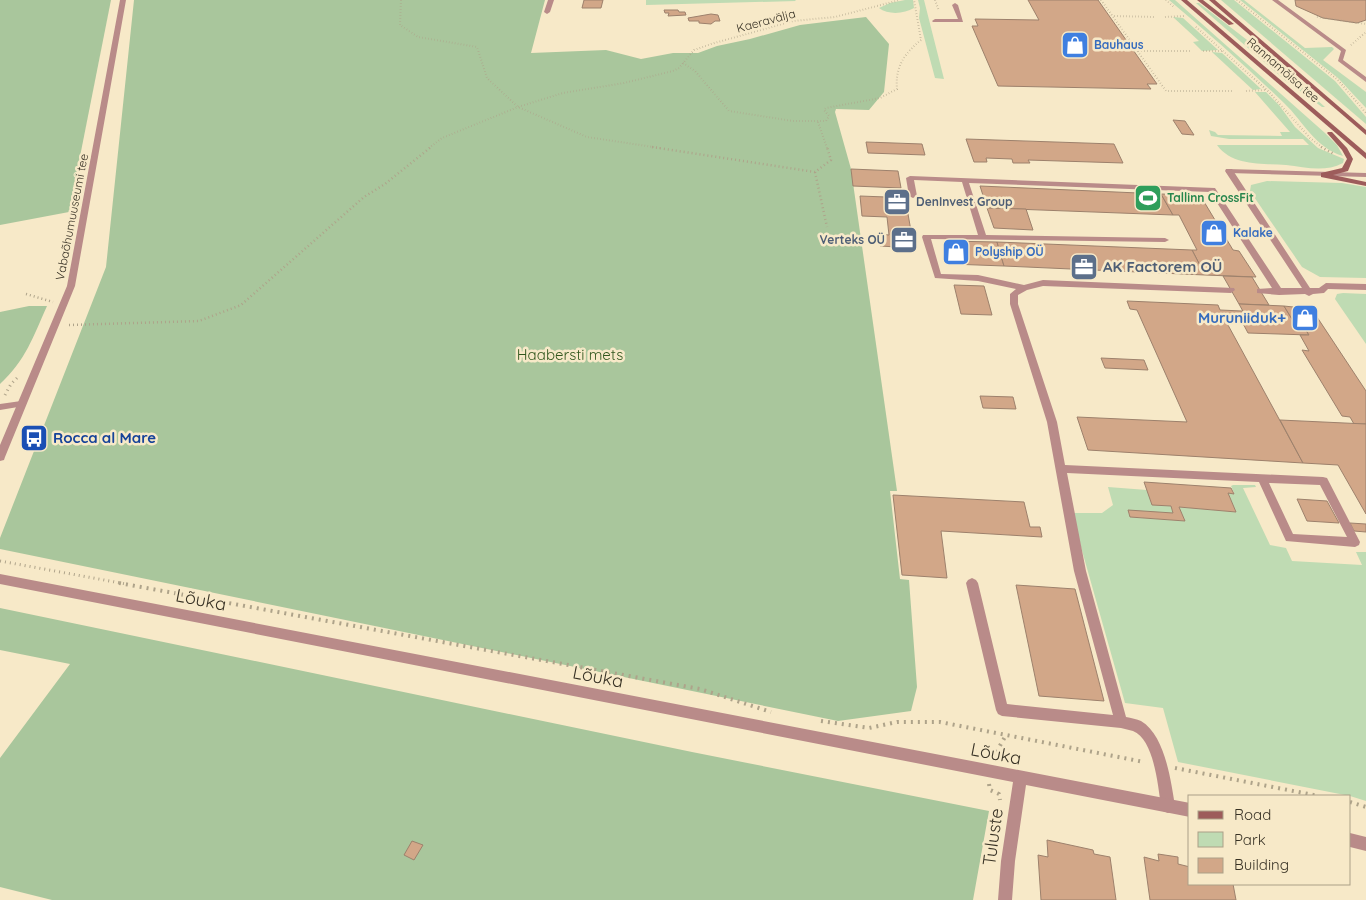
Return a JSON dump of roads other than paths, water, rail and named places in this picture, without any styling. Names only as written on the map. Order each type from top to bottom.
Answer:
[{"type":"main road","name":"Rannamõisa tee","points":[[1184,0],[1366,157]]},
{"type":"main road","points":[[1200,0],[1272,51]]},
{"type":"main road","name":"Rannamõisa tee","points":[[1212,0],[1366,133]]},
{"type":"main road","points":[[1324,175],[1345,168],[1350,159],[1345,149],[1331,134],[1329,124]]},
{"type":"main road","points":[[1324,175],[1366,184]]},
{"type":"street","name":"Vabaõhumuuseumi tee","points":[[0,457],[71,286],[123,0]]},
{"type":"street","points":[[547,12],[551,0]]},
{"type":"street","points":[[1275,0],[1344,51],[1340,60],[1366,80]]},
{"type":"street","points":[[935,21],[961,21],[955,5]]},
{"type":"street","points":[[1309,293],[1228,171],[1366,175]]},
{"type":"street","points":[[913,196],[910,178],[1212,190],[1278,292]]},
{"type":"street","points":[[966,180],[983,238]]},
{"type":"street","points":[[1024,288],[978,278],[938,276],[926,237],[1165,240]]},
{"type":"street","points":[[1121,722],[1080,571],[1052,422],[1014,304],[1014,294],[1024,288],[1043,284],[1231,290]]},
{"type":"street","points":[[1260,291],[1309,293],[1321,291],[1326,286],[1366,287]]},
{"type":"street","points":[[2,402],[21,404]]},
{"type":"street","points":[[1060,468],[1323,481],[1355,542],[1290,538],[1262,478]]},
{"type":"street","name":"Lõuka","points":[[0,579],[1188,810]]},
{"type":"street","points":[[972,583],[1002,710],[1121,722],[1137,726],[1149,737],[1160,765],[1168,806]]},
{"type":"street","name":"Tuluste","points":[[1005,900],[1008,861],[1020,778]]},
{"type":"street","points":[[1351,840],[1366,844]]},
{"type":"place","name":"Bauhaus","points":[[1075,45]]},
{"type":"place","name":"Tallinn CrossFit","points":[[1148,198]]},
{"type":"place","name":"DenInvest Group","points":[[897,202]]},
{"type":"place","name":"Kalake","points":[[1214,233]]},
{"type":"place","name":"Verteks OÜ","points":[[904,240]]},
{"type":"place","name":"Polyship OÜ","points":[[956,252]]},
{"type":"place","name":"AK Factorem OÜ","points":[[1084,267]]},
{"type":"place","name":"Muruniiduk+","points":[[1305,318]]},
{"type":"place","name":"Rocca al Mare","points":[[34,438]]},
{"type":"park label","name":"Haabersti mets","points":[[570,355]]}]
